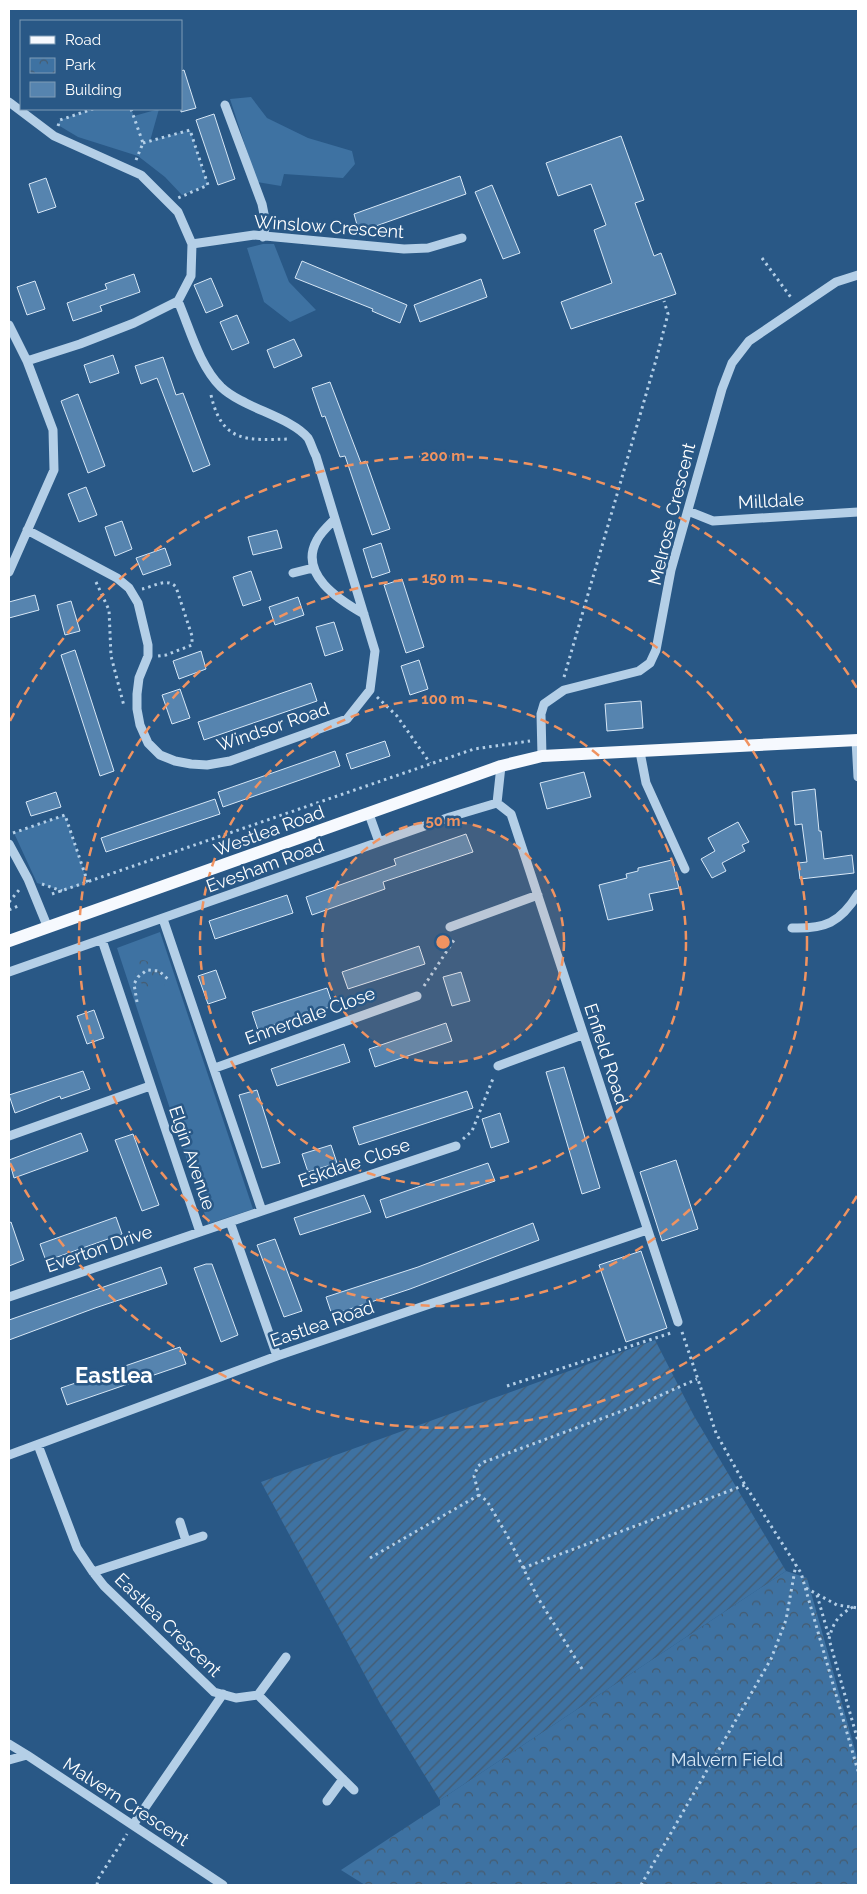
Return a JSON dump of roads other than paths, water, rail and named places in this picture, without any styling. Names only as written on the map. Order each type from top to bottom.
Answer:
[{"type":"main road","name":"Westlea Road","points":[[9,941],[501,766],[542,756],[857,740]]},
{"type":"street","points":[[9,102],[54,136],[141,175],[178,212],[192,244],[191,276],[178,301],[134,324],[28,361]]},
{"type":"street","points":[[225,105],[262,204],[266,224],[263,237]]},
{"type":"street","name":"Winslow Crescent","points":[[192,244],[254,235],[404,249],[428,248],[462,238]]},
{"type":"street","name":"Melrose Crescent","points":[[542,756],[540,714],[544,704],[564,690],[618,678],[639,671],[650,663],[661,633],[671,570],[722,389],[732,362],[750,341],[836,282],[858,274]]},
{"type":"street","points":[[178,301],[208,372],[222,388],[291,426],[308,438],[316,456],[364,614]]},
{"type":"street","points":[[9,325],[28,361],[53,430],[54,470],[9,572]]},
{"type":"street","name":"Milldale","points":[[688,511],[713,521],[858,512]]},
{"type":"street","points":[[335,519],[317,539],[312,559],[313,568],[318,577],[337,597],[364,614]]},
{"type":"street","name":"Windsor Road","points":[[28,530],[117,578],[129,588],[138,602],[148,645],[148,656],[136,694],[140,725],[148,743],[160,755],[175,762],[207,765],[230,761],[347,719],[370,690],[375,651],[364,614]]},
{"type":"street","points":[[293,574],[313,568]]},
{"type":"street","points":[[857,740],[858,777]]},
{"type":"street","points":[[640,752],[646,783],[685,868]]},
{"type":"street","points":[[497,803],[501,766]]},
{"type":"street","name":"Evesham Road","points":[[9,972],[379,842],[497,803]]},
{"type":"street","name":"Enfield Road","points":[[497,803],[511,814],[582,1035],[678,1322]]},
{"type":"street","points":[[369,814],[379,842]]},
{"type":"street","points":[[9,844],[28,880],[48,928]]},
{"type":"street","points":[[792,928],[812,928],[831,924],[850,907],[858,894]]},
{"type":"street","points":[[450,927],[538,895]]},
{"type":"street","points":[[163,919],[262,1211]]},
{"type":"street","name":"Elgin Avenue","points":[[102,940],[200,1232],[262,1211]]},
{"type":"street","name":"Ennerdale Close","points":[[214,1068],[417,996]]},
{"type":"street","points":[[498,1066],[582,1035]]},
{"type":"street","points":[[9,1136],[150,1086]]},
{"type":"street","name":"Eskdale Close","points":[[262,1211],[456,1146]]},
{"type":"street","points":[[230,1222],[277,1356]]},
{"type":"street","name":"Eastlea Road","points":[[9,1455],[277,1356],[647,1230]]},
{"type":"street","name":"Everton Drive","points":[[9,1297],[200,1232]]},
{"type":"street","name":"Eastlea Crescent","points":[[38,1445],[77,1548],[104,1586],[214,1692],[236,1698],[258,1695]]},
{"type":"street","points":[[180,1522],[186,1541]]},
{"type":"street","points":[[93,1572],[203,1536]]},
{"type":"street","points":[[286,1657],[258,1695],[354,1790]]},
{"type":"street","points":[[133,1825],[222,1694]]},
{"type":"street","name":"Malvern Crescent","points":[[9,1744],[223,1885]]},
{"type":"street","points":[[9,1760],[27,1755]]},
{"type":"street","points":[[327,1801],[343,1779]]},
{"type":"district","name":"Eastlea","points":[[114,1375]]},
{"type":"park label","name":"Malvern Field","points":[[727,1760]]}]
